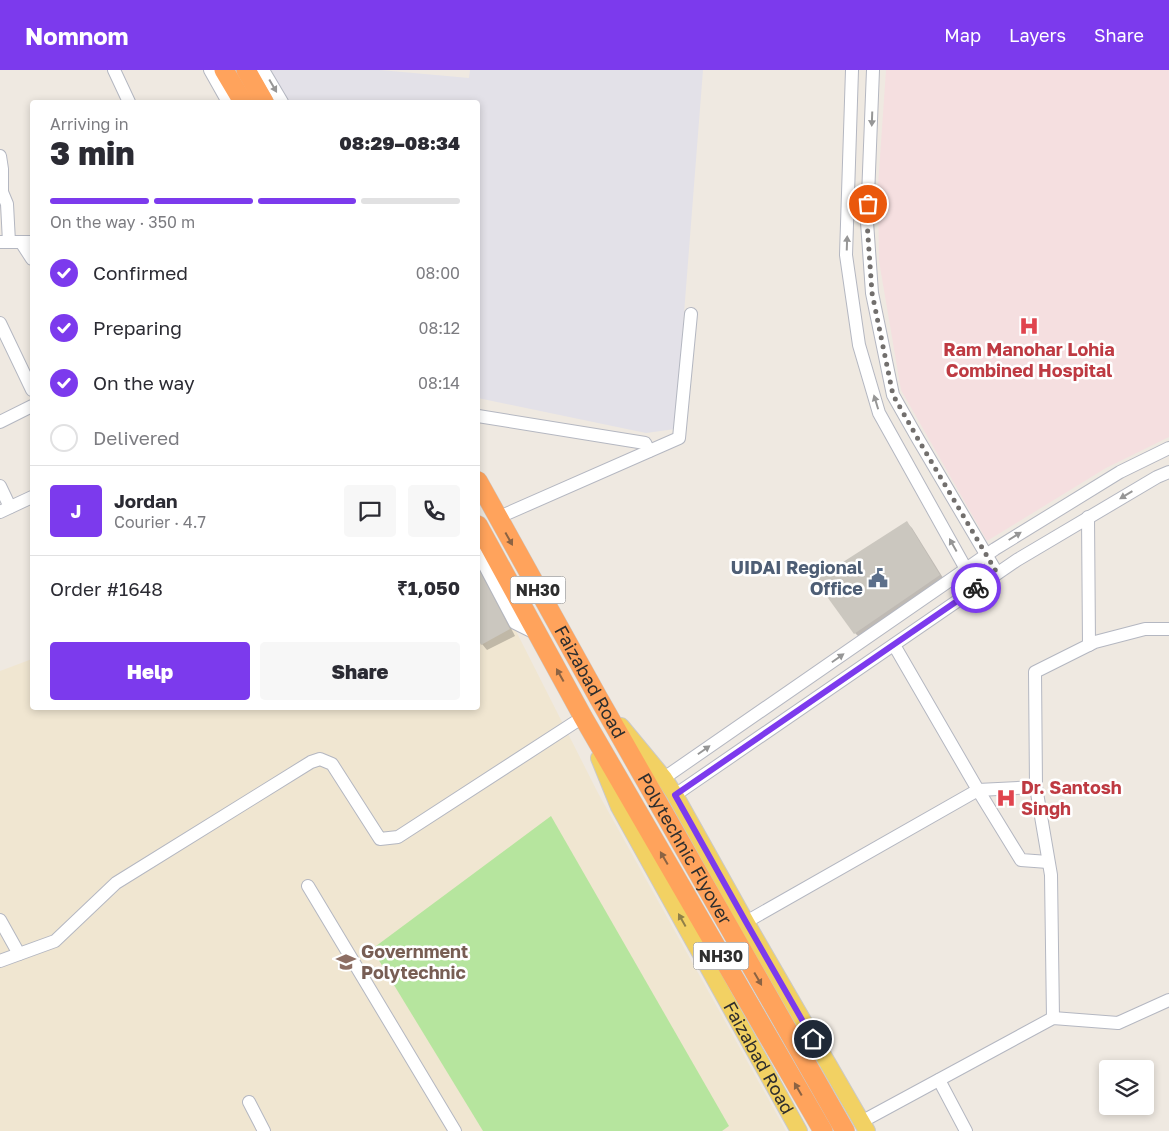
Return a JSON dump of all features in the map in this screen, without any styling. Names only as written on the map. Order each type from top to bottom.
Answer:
[{"type":"highway","points":[[224,70],[241,100]]},
{"type":"highway","points":[[246,70],[263,100]]},
{"type":"highway","name":"Faizabad Road","points":[[480,485],[598,699]]},
{"type":"highway","name":"NH30","points":[[480,529],[583,717]]},
{"type":"highway","name":"Polytechnic Flyover","points":[[598,699],[845,1131]]},
{"type":"highway","name":"Polytechnic Flyover","points":[[583,717],[823,1131]]},
{"type":"main road","name":"Faizabad Road","points":[[598,699],[664,778],[675,795],[864,1126]]},
{"type":"main road","name":"Faizabad Road","points":[[583,717],[619,806],[799,1131]]},
{"type":"street","points":[[114,70],[128,100]]},
{"type":"street","points":[[210,70],[227,100]]},
{"type":"street","points":[[263,70],[281,100]]},
{"type":"street","points":[[852,70],[846,255],[859,345],[880,414],[976,587]]},
{"type":"street","points":[[873,70],[867,222],[872,293],[893,395],[997,573]]},
{"type":"street","points":[[0,156],[2,169],[1,192],[7,204],[16,242],[30,257]]},
{"type":"street","points":[[497,518],[679,438],[691,314]]},
{"type":"street","points":[[0,323],[30,386]]},
{"type":"street","points":[[0,422],[30,407]]},
{"type":"street","points":[[480,416],[645,443],[649,451]]},
{"type":"street","points":[[664,778],[986,555],[1120,472],[1169,448]]},
{"type":"street","points":[[917,480],[936,470]]},
{"type":"street","points":[[675,795],[997,573],[1088,517],[1169,472]]},
{"type":"street","points":[[0,486],[5,510],[30,498]]},
{"type":"street","points":[[1088,517],[1088,646]]},
{"type":"street","points":[[480,557],[515,623],[537,634]]},
{"type":"street","points":[[1054,1018],[1051,875],[1036,787],[1035,672],[1095,642],[1145,629],[1169,628]]},
{"type":"street","points":[[894,645],[1021,860],[1048,862]]},
{"type":"street","points":[[764,709],[776,726]]},
{"type":"street","points":[[0,961],[55,941],[116,883],[320,758],[332,764],[380,839],[398,837],[583,717]]},
{"type":"street","points":[[746,922],[978,790],[1036,787]]},
{"type":"street","points":[[308,886],[455,1131]]},
{"type":"street","points":[[0,920],[19,954]]},
{"type":"street","points":[[864,1126],[939,1080],[1054,1018],[1118,1023],[1169,1000]]},
{"type":"street","points":[[939,1080],[966,1131]]},
{"type":"street","points":[[249,1102],[264,1131]]},
{"type":"shaded area","points":[[267,70],[380,70],[469,78],[470,70],[703,70],[675,429],[646,433],[480,398],[480,100],[284,100]]},
{"type":"shaded area","name":"Ram Manohar Lohia Combined Hospital","points":[[886,70],[1169,70],[1169,437],[1106,468],[987,541],[901,390],[879,261],[878,186]]},
{"type":"shaded area","name":"Government Polytechnic","points":[[480,560],[598,793],[786,1131],[0,1131],[0,671],[30,660],[30,710],[480,710]]},
{"type":"green space","points":[[551,816],[729,1126],[722,1131],[483,1131],[372,949]]},
{"type":"building","name":"UIDAI Regional Office","points":[[907,521],[940,575],[854,634],[815,580]]},
{"type":"building","points":[[480,571],[510,629],[481,645],[480,643]]},
{"type":"way so far","points":[[868,204],[867,222],[872,293],[893,395],[997,573],[976,588]]},
{"type":"place","name":"Ram Manohar Lohia Combined Hospital","points":[[1029,326]]},
{"type":"place","name":"UIDAI Regional Office","points":[[878,578]]},
{"type":"place","name":"Dr. Santosh Singh","points":[[1006,798]]},
{"type":"place","name":"Government Polytechnic","points":[[346,962]]},
{"type":"route","points":[[813,1039],[675,795],[976,588]]}]
